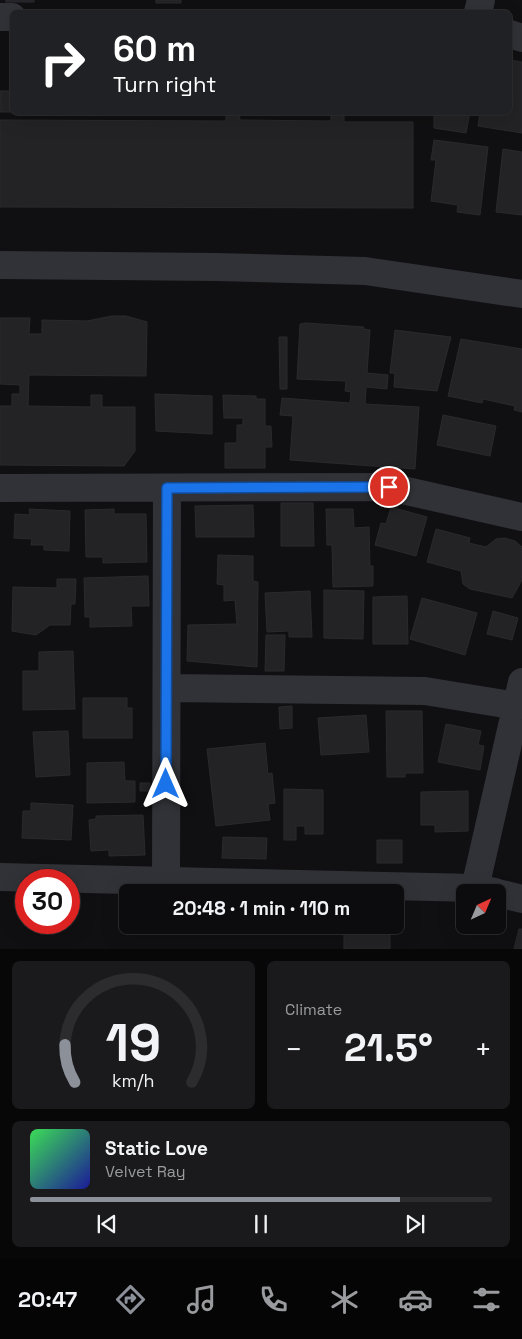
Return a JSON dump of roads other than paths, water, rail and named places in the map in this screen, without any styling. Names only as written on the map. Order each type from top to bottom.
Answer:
[{"type":"street","points":[[0,265],[216,267],[365,271],[522,294]]},
{"type":"street","points":[[0,488],[389,487],[522,517]]},
{"type":"street","points":[[166,880],[167,488]]},
{"type":"street","points":[[167,688],[519,694],[490,884]]},
{"type":"street","points":[[0,877],[166,880],[456,890]]},
{"type":"street","points":[[506,895],[522,899]]}]
